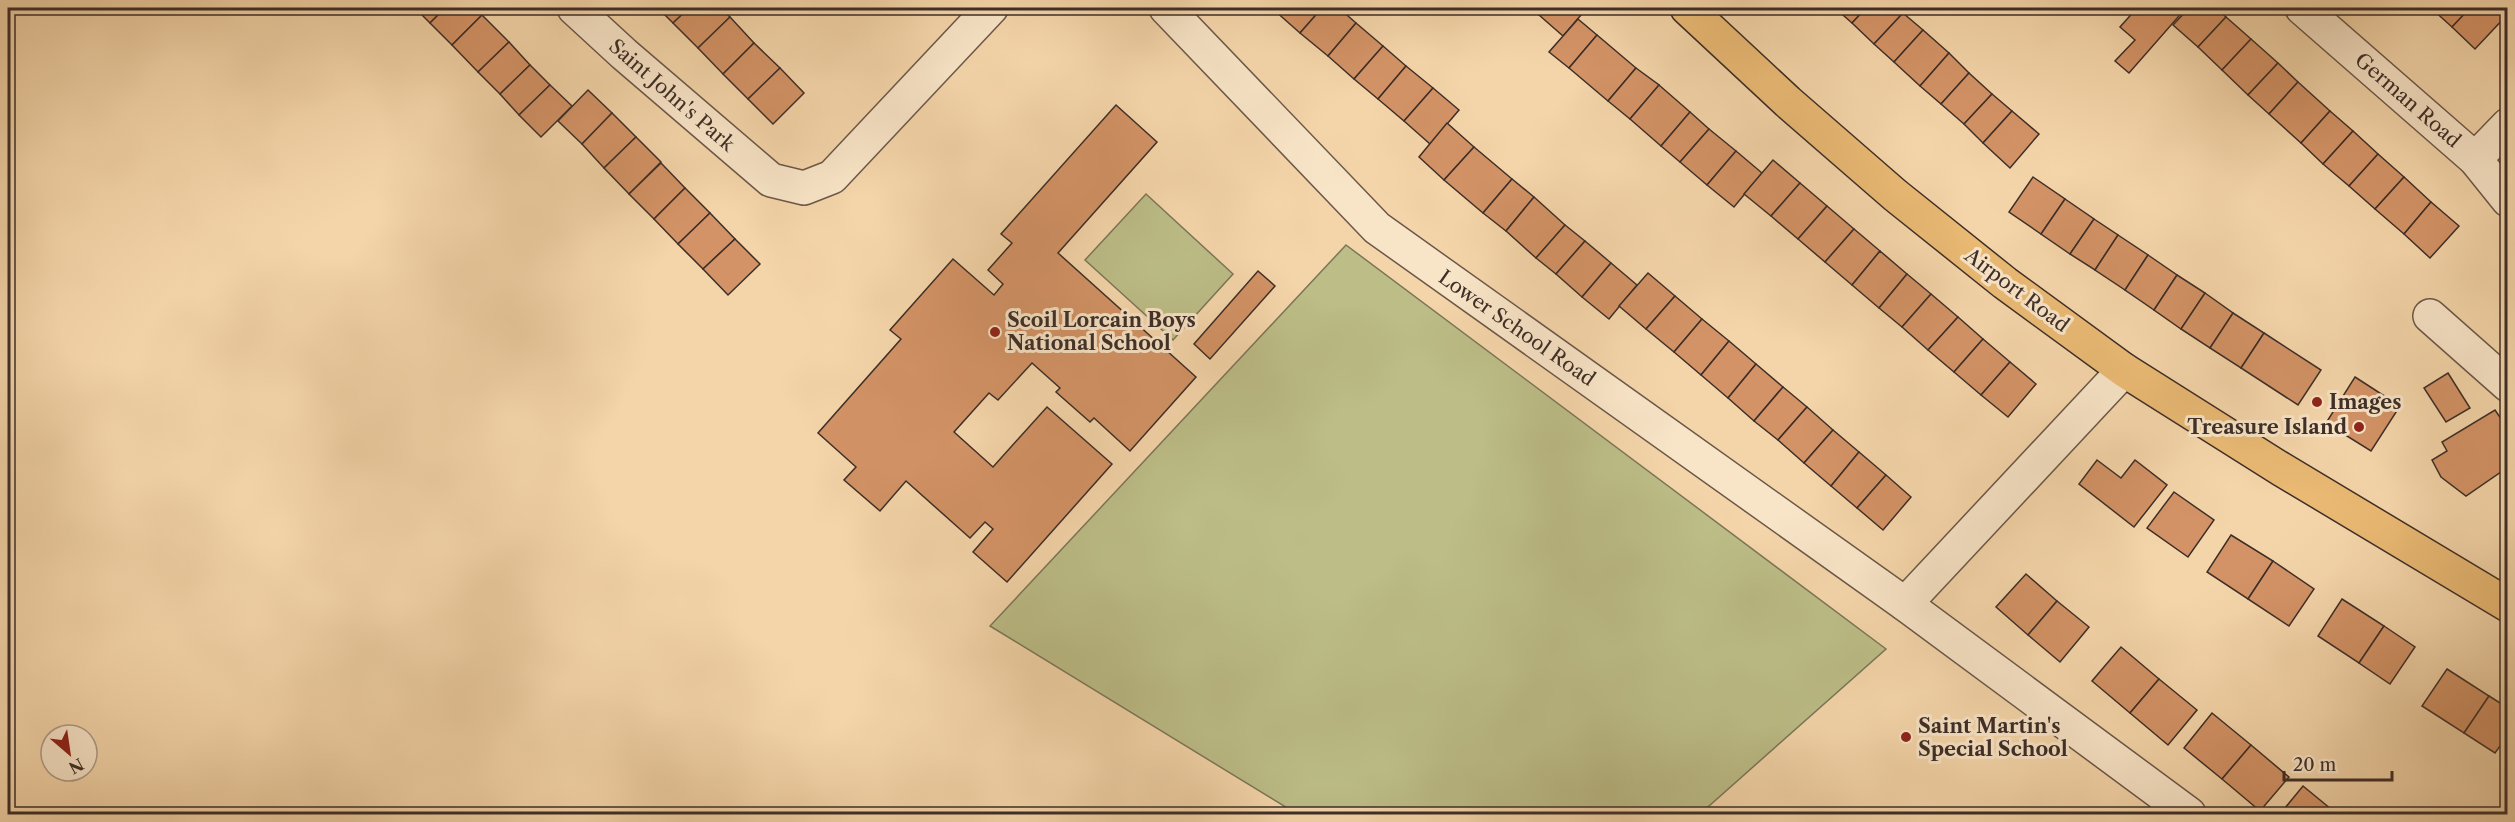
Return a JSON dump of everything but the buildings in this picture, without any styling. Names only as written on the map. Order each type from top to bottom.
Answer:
[{"type":"main road","name":"Airport Road","points":[[1688,8],[1788,102],[1895,195],[2005,283],[2124,370],[2281,470],[2508,605]]},
{"type":"street","name":"Saint John's Park","points":[[574,8],[771,180],[804,188],[832,177],[991,8]]},
{"type":"street","name":"Lower School Road","points":[[1166,8],[1377,228],[1905,604],[2189,814]]},
{"type":"street","name":"German Road","points":[[2302,8],[2475,159],[2508,200]]},
{"type":"street","points":[[2475,159],[2508,125]]},
{"type":"street","points":[[2430,316],[2508,385]]},
{"type":"street","points":[[1905,604],[2124,370]]},
{"type":"green space","points":[[1146,194],[1233,274],[1173,340],[1085,260]]},
{"type":"green space","points":[[1346,245],[1886,649],[1700,814],[1297,814],[990,626]]},
{"type":"place","name":"Scoil Lorcain Boys National School","points":[[995,332]]},
{"type":"place","name":"Images","points":[[2317,402]]},
{"type":"place","name":"Treasure Island","points":[[2359,427]]},
{"type":"place","name":"Saint Martin's Special School","points":[[1906,737]]}]
